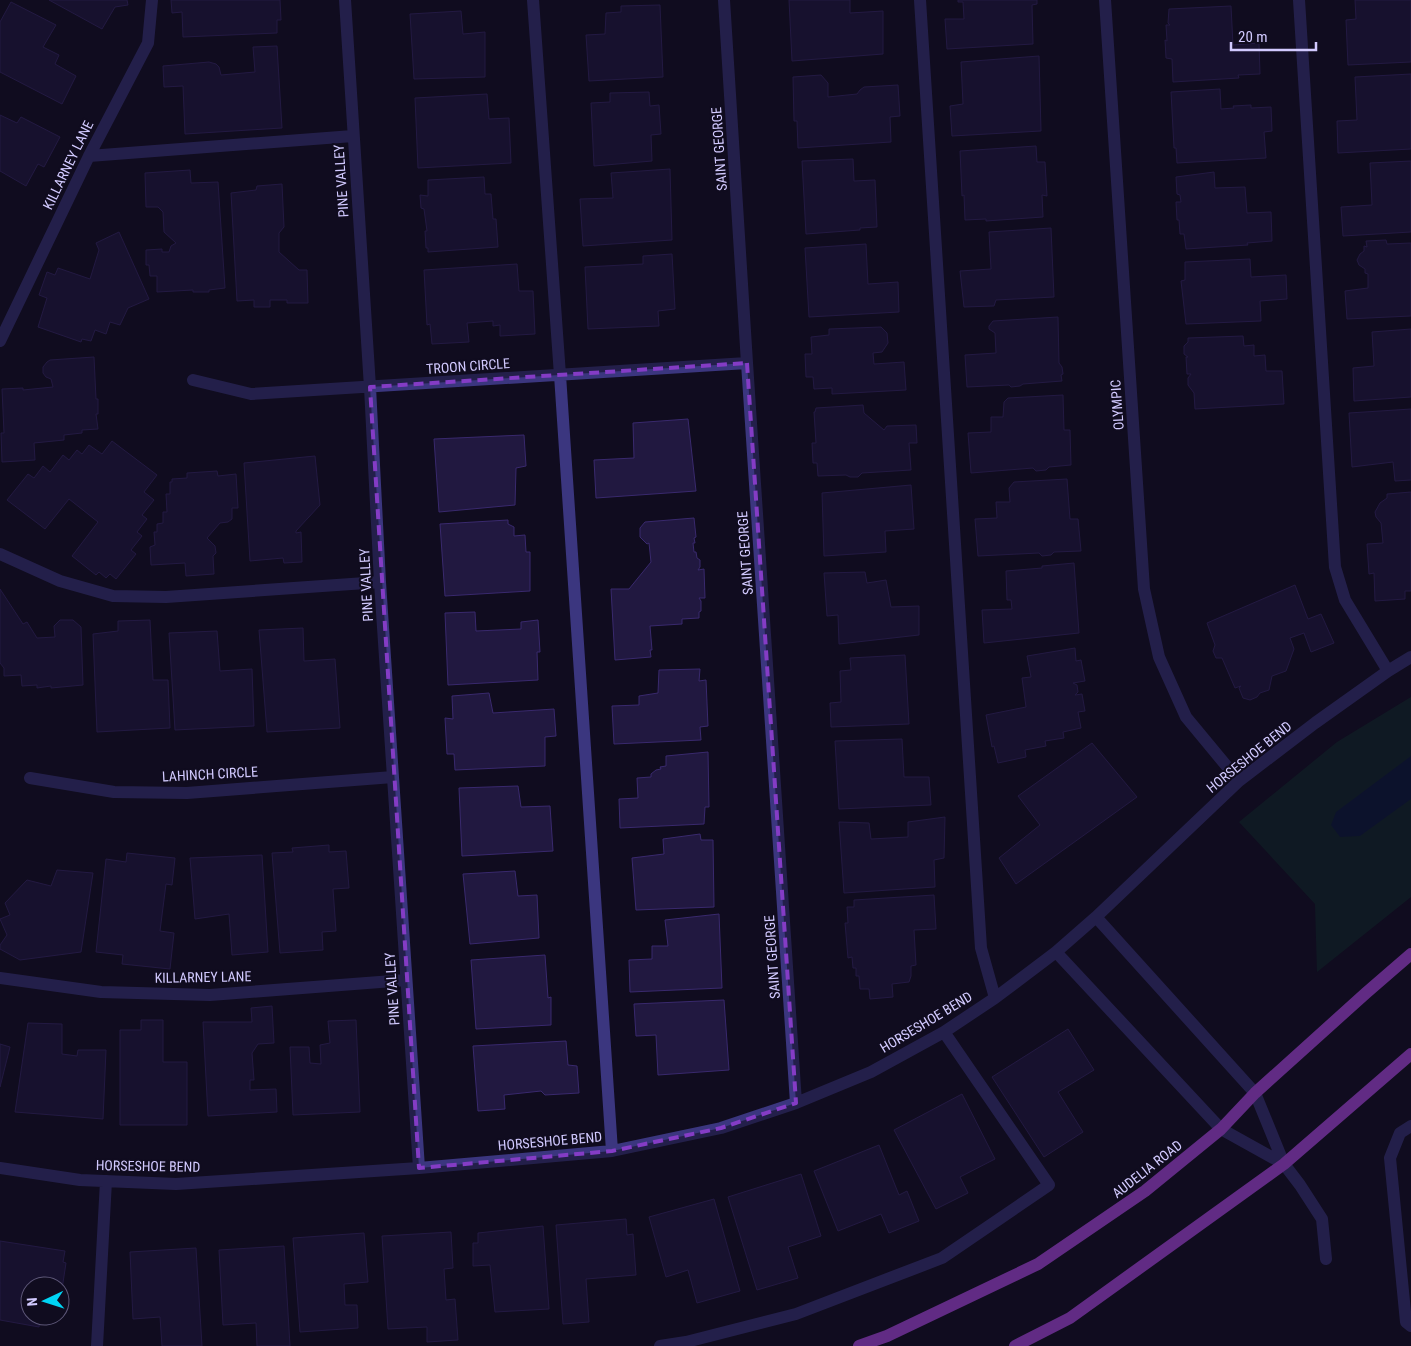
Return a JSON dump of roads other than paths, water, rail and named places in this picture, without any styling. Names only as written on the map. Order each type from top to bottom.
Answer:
[{"type":"main road","name":"AUDELIA ROAD","points":[[859,1346],[887,1336],[1038,1264],[1145,1192],[1221,1129],[1255,1093],[1411,954]]},
{"type":"main road","points":[[1015,1346],[1070,1318],[1284,1164],[1411,1054]]},
{"type":"street","name":"KILLARNEY LANE","points":[[0,341],[89,156],[148,43],[152,0]]},
{"type":"street","name":"PINE VALLEY","points":[[345,0],[370,387],[380,582],[420,1168]]},
{"type":"street","points":[[533,0],[612,1151]]},
{"type":"street","name":"SAINT GEORGE","points":[[724,0],[796,1104]]},
{"type":"street","points":[[920,0],[981,948],[995,998]]},
{"type":"street","name":"OLYMPIC","points":[[1105,0],[1144,589],[1159,657],[1186,717],[1239,781]]},
{"type":"street","points":[[1299,0],[1335,567],[1345,600],[1388,670]]},
{"type":"street","points":[[89,156],[354,136]]},
{"type":"street","name":"TROON CIRCLE","points":[[193,380],[252,394],[747,363]]},
{"type":"street","points":[[0,554],[60,582],[113,596],[166,598],[380,582]]},
{"type":"street","name":"HORSESHOE BEND","points":[[0,1168],[80,1180],[176,1184],[420,1168],[612,1151],[721,1128],[796,1104],[871,1072],[944,1032],[995,998],[1056,952],[1096,917],[1239,781],[1388,670],[1411,657]]},
{"type":"street","name":"LAHINCH CIRCLE","points":[[30,778],[114,792],[186,793],[393,777]]},
{"type":"street","points":[[1096,917],[1255,1093],[1284,1164],[1322,1219],[1326,1259]]},
{"type":"street","points":[[1056,952],[1221,1129],[1284,1164]]},
{"type":"street","name":"KILLARNEY LANE","points":[[0,978],[101,992],[210,995],[406,980]]},
{"type":"street","points":[[660,1346],[686,1342],[796,1314],[942,1258],[1049,1186],[944,1032]]},
{"type":"street","points":[[1411,1126],[1400,1133],[1390,1158],[1406,1322],[1411,1326]]},
{"type":"street","points":[[97,1346],[106,1181]]},
{"type":"water","points":[[1411,756],[1411,799],[1360,836],[1340,837],[1331,825],[1336,812]]}]
